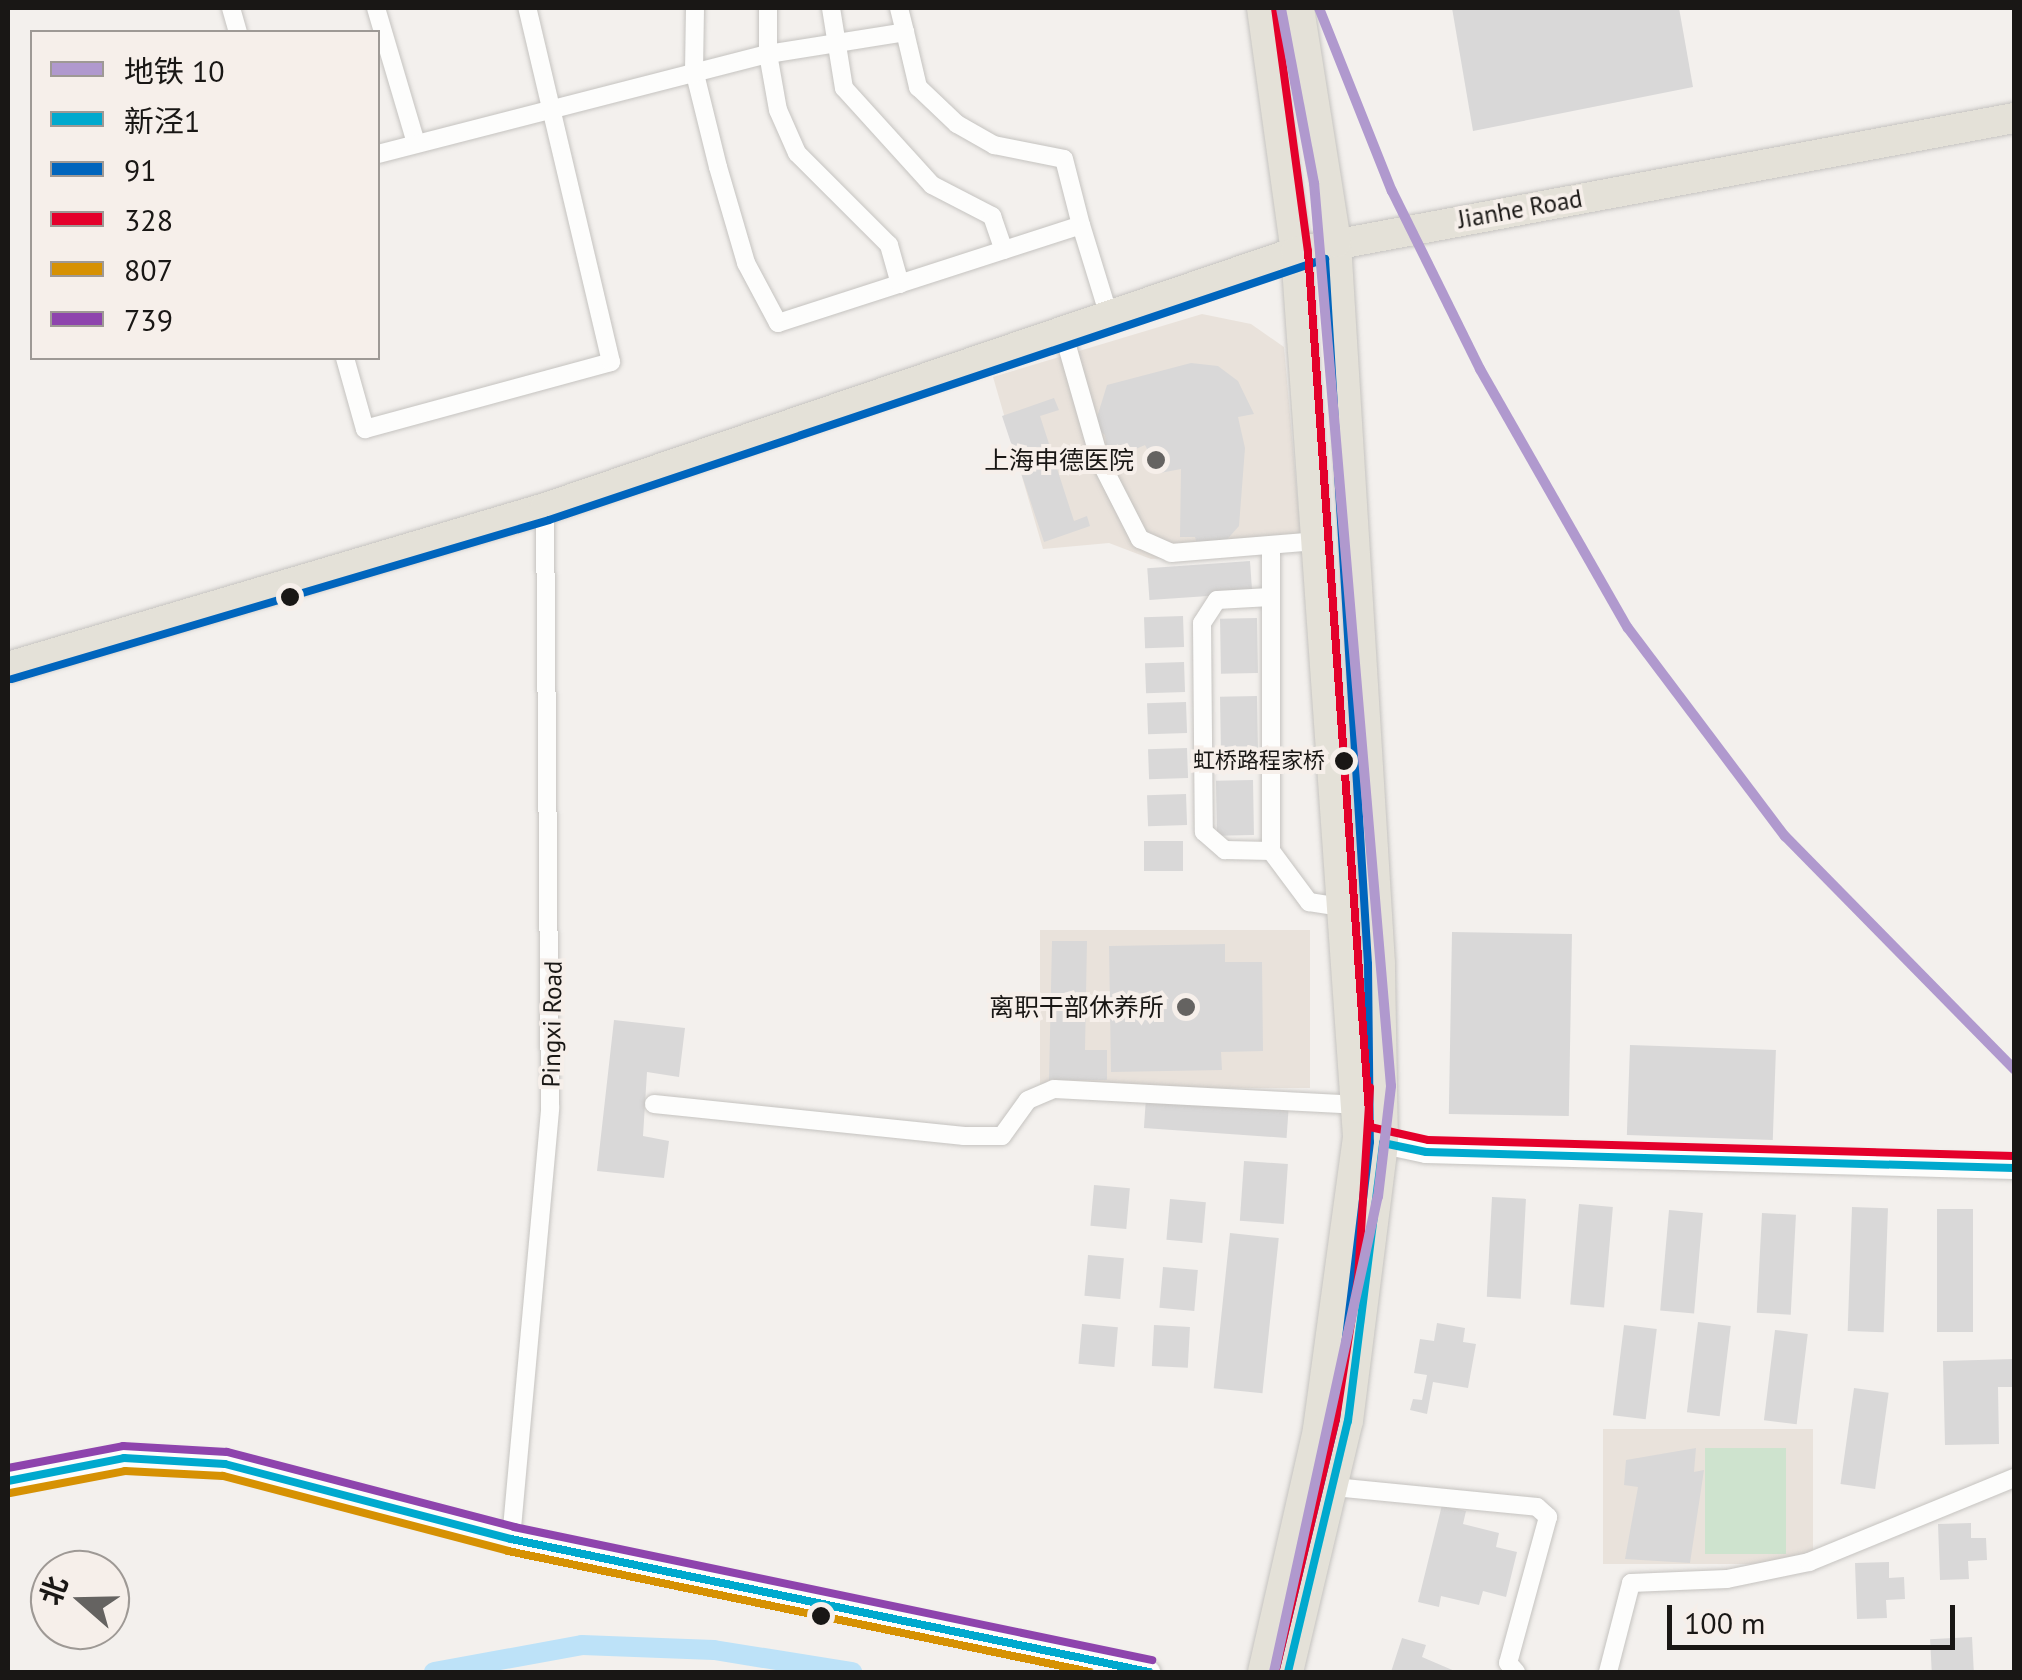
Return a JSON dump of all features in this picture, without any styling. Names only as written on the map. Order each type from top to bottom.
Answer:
[{"type":"main road","points":[[1262,8],[1296,252],[1356,1105],[1371,1140],[1318,1430],[1263,1672]]},
{"type":"main road","points":[[1288,1672],[1334,1487],[1370,1280],[1371,1140],[1380,964],[1336,242],[1298,8]]},
{"type":"main road","name":"Jianhe Road","points":[[8,667],[545,508],[1296,252],[2014,118]]},
{"type":"street","points":[[376,8],[416,143]]},
{"type":"street","points":[[346,360],[365,428],[611,362],[526,8]]},
{"type":"street","points":[[696,8],[694,70],[746,263],[778,323],[1080,225]]},
{"type":"street","points":[[768,8],[768,54],[778,110],[797,153],[889,245],[900,284]]},
{"type":"street","points":[[831,8],[844,88],[871,124],[932,185],[992,216],[1004,250]]},
{"type":"street","points":[[899,8],[918,87],[957,124],[994,146],[1064,159],[1080,225],[1110,316]]},
{"type":"street","points":[[380,153],[694,70],[905,32]]},
{"type":"street","points":[[1063,332],[1100,462],[1140,539],[1171,553],[1270,550],[1316,541]]},
{"type":"street","name":"Pingxi Road","points":[[512,1538],[550,1108],[545,508]]},
{"type":"street","points":[[1270,550],[1272,851],[1309,902],[1342,907]]},
{"type":"street","points":[[1270,597],[1216,600],[1202,623],[1203,794],[1204,832],[1224,850],[1272,851]]},
{"type":"street","points":[[654,1104],[964,1136],[1002,1136],[1028,1100],[1054,1088],[1356,1105]]},
{"type":"street","points":[[1371,1140],[1426,1152],[2014,1168]]},
{"type":"street","points":[[8,1481],[86,1463],[174,1458],[275,1475],[512,1538],[1149,1672]]},
{"type":"street","points":[[1608,1672],[1632,1583],[1727,1579],[1809,1562],[2014,1478]]},
{"type":"street","points":[[1334,1487],[1537,1508],[1548,1517],[1508,1663],[1516,1672]]},
{"type":"shaded area","name":"上海申德医院","points":[[1202,314],[1251,324],[1284,347],[1302,550],[1151,559],[1109,543],[1043,549],[993,377]]},
{"type":"shaded area","points":[[1040,930],[1310,930],[1310,1088],[1040,1088]]},
{"type":"shaded area","points":[[1603,1429],[1813,1429],[1813,1564],[1603,1564]]},
{"type":"green space","points":[[1705,1448],[1786,1448],[1786,1554],[1705,1554]]},
{"type":"building","points":[[1452,8],[1679,8],[1693,87],[1473,131]]},
{"type":"building","points":[[1191,363],[1218,366],[1238,381],[1254,414],[1238,417],[1245,448],[1239,526],[1223,544],[1199,551],[1195,537],[1180,537],[1181,469],[1160,473],[1145,445],[1108,461],[1105,435],[1094,427],[1107,385]]},
{"type":"building","points":[[1054,398],[1059,410],[1040,416],[1074,521],[1087,516],[1090,526],[1044,542],[1002,416]]},
{"type":"building","points":[[1250,561],[1252,593],[1149,600],[1147,568]]},
{"type":"building","points":[[1183,616],[1184,647],[1145,648],[1144,617]]},
{"type":"building","points":[[1257,618],[1258,673],[1221,674],[1220,619]]},
{"type":"building","points":[[1184,662],[1185,692],[1146,693],[1145,663]]},
{"type":"building","points":[[1257,696],[1258,751],[1221,752],[1220,697]]},
{"type":"building","points":[[1186,702],[1187,733],[1148,734],[1147,703]]},
{"type":"building","points":[[1187,748],[1188,778],[1149,779],[1148,749]]},
{"type":"building","points":[[1253,780],[1254,835],[1217,836],[1216,781]]},
{"type":"building","points":[[1186,794],[1187,825],[1148,826],[1147,795]]},
{"type":"building","points":[[1144,841],[1183,841],[1183,871],[1144,871]]},
{"type":"building","points":[[1452,932],[1572,934],[1569,1116],[1449,1114]]},
{"type":"building","points":[[1052,941],[1087,941],[1085,1050],[1107,1050],[1107,1080],[1049,1080]]},
{"type":"building","name":"离职干部休养所","points":[[1225,944],[1225,962],[1262,962],[1263,1051],[1221,1052],[1222,1070],[1111,1072],[1109,946]]},
{"type":"building","points":[[614,1020],[685,1028],[679,1077],[647,1072],[643,1136],[669,1141],[664,1178],[597,1171]]},
{"type":"building","points":[[1630,1045],[1776,1050],[1773,1140],[1627,1135]]},
{"type":"building","points":[[1146,1098],[1289,1108],[1287,1138],[1144,1128]]},
{"type":"building","points":[[1244,1161],[1288,1164],[1284,1224],[1240,1221]]},
{"type":"building","points":[[1094,1185],[1130,1188],[1126,1229],[1090,1226]]},
{"type":"building","points":[[1492,1197],[1526,1199],[1521,1299],[1487,1297]]},
{"type":"building","points":[[1170,1199],[1206,1202],[1202,1243],[1166,1240]]},
{"type":"building","points":[[1579,1204],[1613,1207],[1604,1308],[1570,1305]]},
{"type":"building","points":[[1852,1207],[1888,1208],[1884,1332],[1848,1331]]},
{"type":"building","points":[[1937,1209],[1973,1209],[1973,1332],[1937,1332]]},
{"type":"building","points":[[1669,1210],[1703,1213],[1694,1314],[1660,1311]]},
{"type":"building","points":[[1762,1213],[1796,1215],[1791,1315],[1757,1313]]},
{"type":"building","points":[[1230,1233],[1279,1238],[1262,1393],[1214,1388]]},
{"type":"building","points":[[1088,1255],[1124,1258],[1120,1299],[1084,1296]]},
{"type":"building","points":[[1163,1267],[1198,1270],[1194,1311],[1159,1308]]},
{"type":"building","points":[[1698,1322],[1731,1326],[1720,1416],[1687,1412]]},
{"type":"building","points":[[1437,1323],[1465,1328],[1463,1342],[1476,1344],[1468,1388],[1433,1382],[1427,1414],[1410,1410],[1413,1399],[1422,1400],[1427,1375],[1414,1373],[1420,1339],[1434,1341]]},
{"type":"building","points":[[1082,1324],[1118,1327],[1114,1367],[1079,1364]]},
{"type":"building","points":[[1154,1325],[1190,1327],[1188,1368],[1152,1366]]},
{"type":"building","points":[[1624,1325],[1657,1329],[1646,1419],[1613,1415]]},
{"type":"building","points":[[1775,1330],[1808,1334],[1797,1424],[1764,1420]]},
{"type":"building","points":[[2014,1359],[2014,1387],[1998,1387],[1999,1444],[1945,1445],[1943,1361]]},
{"type":"building","points":[[1854,1388],[1889,1393],[1875,1489],[1841,1484]]},
{"type":"building","points":[[1696,1448],[1694,1472],[1704,1470],[1690,1563],[1625,1559],[1638,1487],[1624,1485],[1626,1460]]},
{"type":"building","points":[[1442,1505],[1466,1511],[1463,1524],[1499,1533],[1496,1547],[1517,1552],[1506,1597],[1483,1591],[1479,1605],[1441,1596],[1439,1607],[1418,1602]]},
{"type":"building","points":[[1971,1523],[1971,1538],[1986,1538],[1987,1560],[1968,1561],[1969,1579],[1940,1580],[1938,1524]]},
{"type":"building","points":[[1889,1562],[1889,1578],[1904,1577],[1905,1599],[1886,1600],[1887,1618],[1857,1619],[1855,1563]]},
{"type":"building","points":[[1972,1637],[1974,1672],[1932,1672],[1930,1639]]},
{"type":"building","points":[[1402,1638],[1426,1645],[1422,1657],[1457,1672],[1391,1672]]},
{"type":"waterway","points":[[434,1672],[582,1645],[714,1650],[852,1672]]},
{"type":"metro line","name":"10","points":[[1274,1672],[1378,1197],[1391,1086],[1314,183],[1281,8]]},
{"type":"metro line","name":"10","points":[[1319,8],[1392,191],[1480,369],[1628,628],[1785,836],[2014,1069]]},
{"type":"transit line","name":"328","points":[[1275,8],[1308,251],[1370,1127],[1428,1140],[2014,1156]]},
{"type":"transit line","name":"91","points":[[12,679],[549,520],[1325,259],[1368,964],[1370,1142],[1336,1419],[1276,1669]]},
{"type":"transit line","name":"328","points":[[1276,1669],[1336,1419],[1358,1279],[1370,1087]]},
{"type":"transit line","name":"新泾1","points":[[1383,1143],[1426,1152],[2014,1168]]},
{"type":"transit line","name":"新泾1","points":[[1288,1672],[1348,1421],[1383,1143]]},
{"type":"transit line","name":"739","points":[[8,1468],[123,1446],[227,1452],[514,1527],[1152,1660]]},
{"type":"transit line","name":"新泾1","points":[[8,1481],[124,1458],[225,1464],[511,1539],[1149,1672]]},
{"type":"transit line","name":"807","points":[[10,1493],[125,1471],[223,1476],[508,1551],[1090,1672]]},
{"type":"place","name":"上海申德医院","points":[[1156,460]]},
{"type":"place","name":"虹桥路程家桥","points":[[1344,761]]},
{"type":"place","name":"离职干部休养所","points":[[1186,1007]]}]
